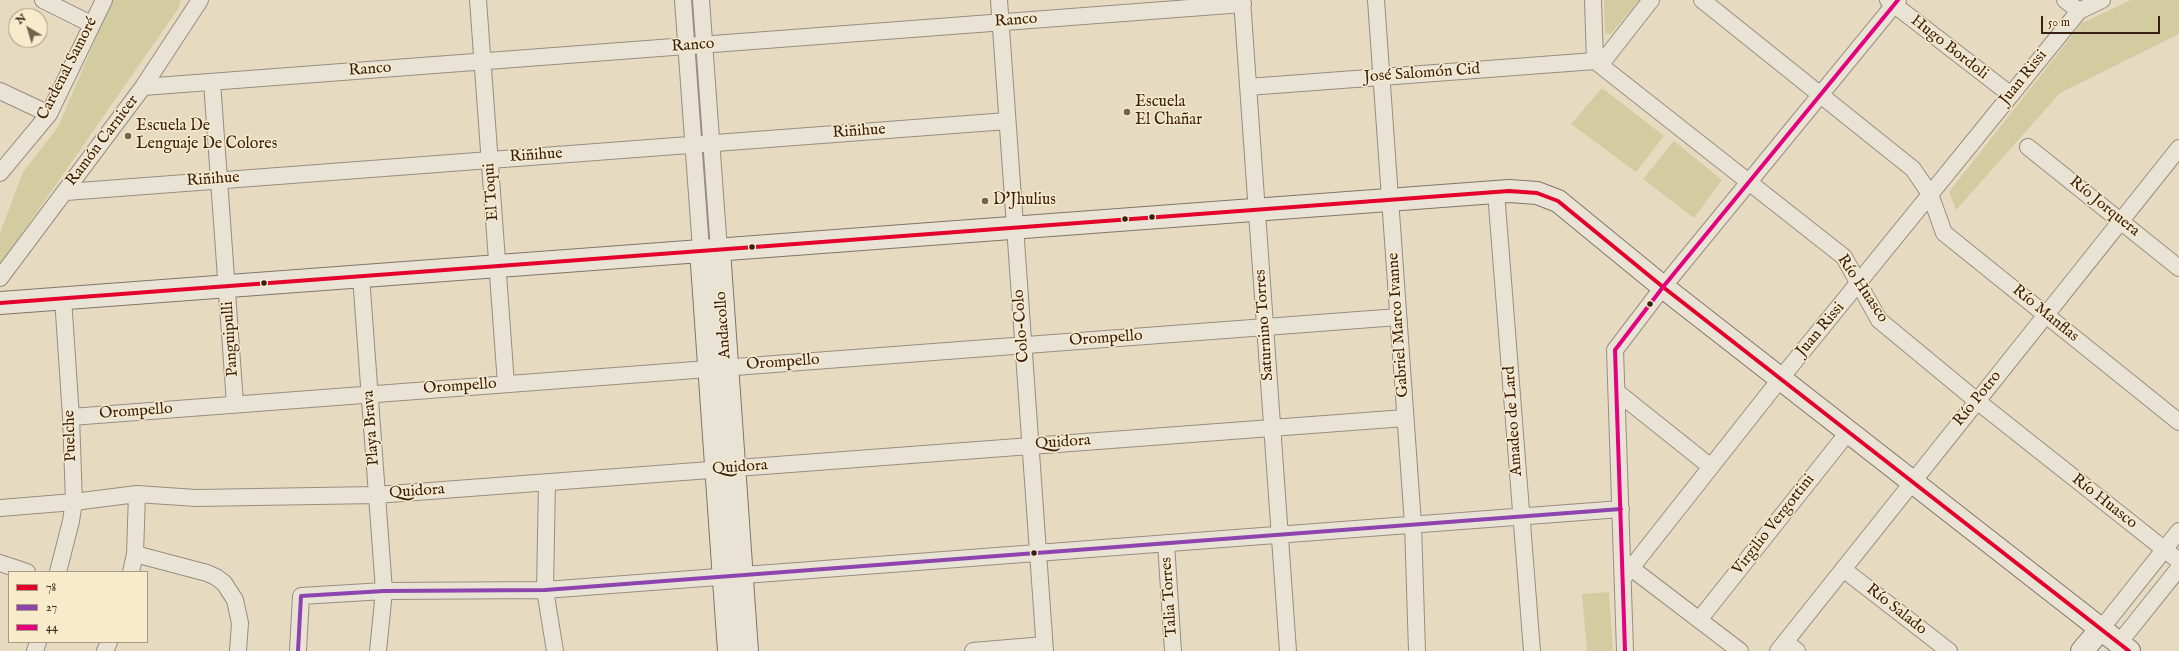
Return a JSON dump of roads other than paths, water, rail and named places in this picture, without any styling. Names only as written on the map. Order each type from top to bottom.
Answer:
[{"type":"street","points":[[43,0],[91,24]]},
{"type":"street","name":"Cardenal Samoré","points":[[0,173],[49,114],[91,24],[104,0]]},
{"type":"street","name":"Ramón Carnicer","points":[[0,278],[66,192],[143,87],[200,0]]},
{"type":"street","name":"El Toqui","points":[[478,0],[506,384]]},
{"type":"street","name":"Andacollo","points":[[684,0],[694,144],[710,250]]},
{"type":"street","name":"Andacollo","points":[[701,0],[711,143],[710,250],[725,469],[733,576],[747,651]]},
{"type":"street","name":"Colo-Colo","points":[[999,0],[1044,648]]},
{"type":"street","name":"Gabriel Marco Ivanne","points":[[1376,0],[1413,524],[1417,651]]},
{"type":"street","points":[[1593,0],[1598,62]]},
{"type":"street","points":[[1598,62],[1652,0]]},
{"type":"street","name":"Río Manflas","points":[[1702,0],[1913,169],[1930,194],[1944,234],[2179,422]]},
{"type":"street","points":[[2065,0],[2079,11]]},
{"type":"street","name":"Juan Rissi","points":[[1627,572],[1781,378],[1860,283],[1930,194],[2079,11],[2102,0]]},
{"type":"street","name":"Ranco","points":[[143,87],[1000,23],[1242,2]]},
{"type":"street","name":"Saturnino Torres","points":[[1242,2],[1288,651]]},
{"type":"street","points":[[1626,651],[1627,572],[1621,509],[1615,350],[1663,287],[1750,183],[1893,2]]},
{"type":"street","name":"Hugo Bordoli","points":[[1893,2],[2011,95]]},
{"type":"street","name":"José Salomón Cid","points":[[1248,87],[1598,62]]},
{"type":"street","name":"Río Huasco","points":[[1598,62],[1844,257],[1860,283],[1879,320],[1977,401],[2179,561]]},
{"type":"street","name":"Panguipulli","points":[[212,82],[228,286],[235,404]]},
{"type":"street","points":[[0,91],[49,114]]},
{"type":"street","name":"Riñihue","points":[[66,192],[1007,121]]},
{"type":"street","name":"Río Jorquera","points":[[2028,147],[2179,268]]},
{"type":"street","name":"Río Potro","points":[[1786,648],[1843,569],[2179,148]]},
{"type":"street","points":[[0,303],[1523,191],[1537,193],[1558,201],[1663,287],[2101,629],[2120,648],[2179,568]]},
{"type":"street","name":"Amadeo de Lard","points":[[1496,192],[1532,651]]},
{"type":"street","name":"Playa Brava","points":[[361,276],[384,591],[378,651]]},
{"type":"street","name":"Puelche","points":[[58,571],[74,502],[71,417],[63,298]]},
{"type":"street","name":"Orompello","points":[[71,417],[1398,317]]},
{"type":"street","points":[[1617,392],[1711,467]]},
{"type":"street","name":"Quidora","points":[[0,508],[74,502],[137,494],[196,498],[376,495],[1405,418]]},
{"type":"street","name":"Virgilio Vergottini","points":[[1699,620],[1849,431]]},
{"type":"street","points":[[547,482],[545,590],[555,651]]},
{"type":"street","points":[[131,571],[135,554],[137,494]]},
{"type":"street","points":[[298,651],[301,596],[384,591],[545,590],[1621,509]]},
{"type":"street","points":[[2082,651],[2179,530]]},
{"type":"street","name":"Talia Torres","points":[[1166,543],[1173,651]]},
{"type":"street","points":[[135,554],[206,573],[216,577],[224,583],[235,600],[240,623],[238,651]]},
{"type":"street","points":[[0,563],[24,571]]},
{"type":"street","name":"Río Salado","points":[[1843,569],[1948,651]]},
{"type":"street","points":[[1627,572],[1699,620],[1740,651]]},
{"type":"street","name":"Andacollo","points":[[729,651],[733,576]]},
{"type":"street","points":[[973,651],[1044,648]]},
{"type":"place","name":"Escuela El Chañar","points":[[1127,112]]},
{"type":"place","name":"Escuela De Lenguaje De Colores","points":[[128,136]]},
{"type":"place","name":"D'Jhulius","points":[[985,201]]}]
